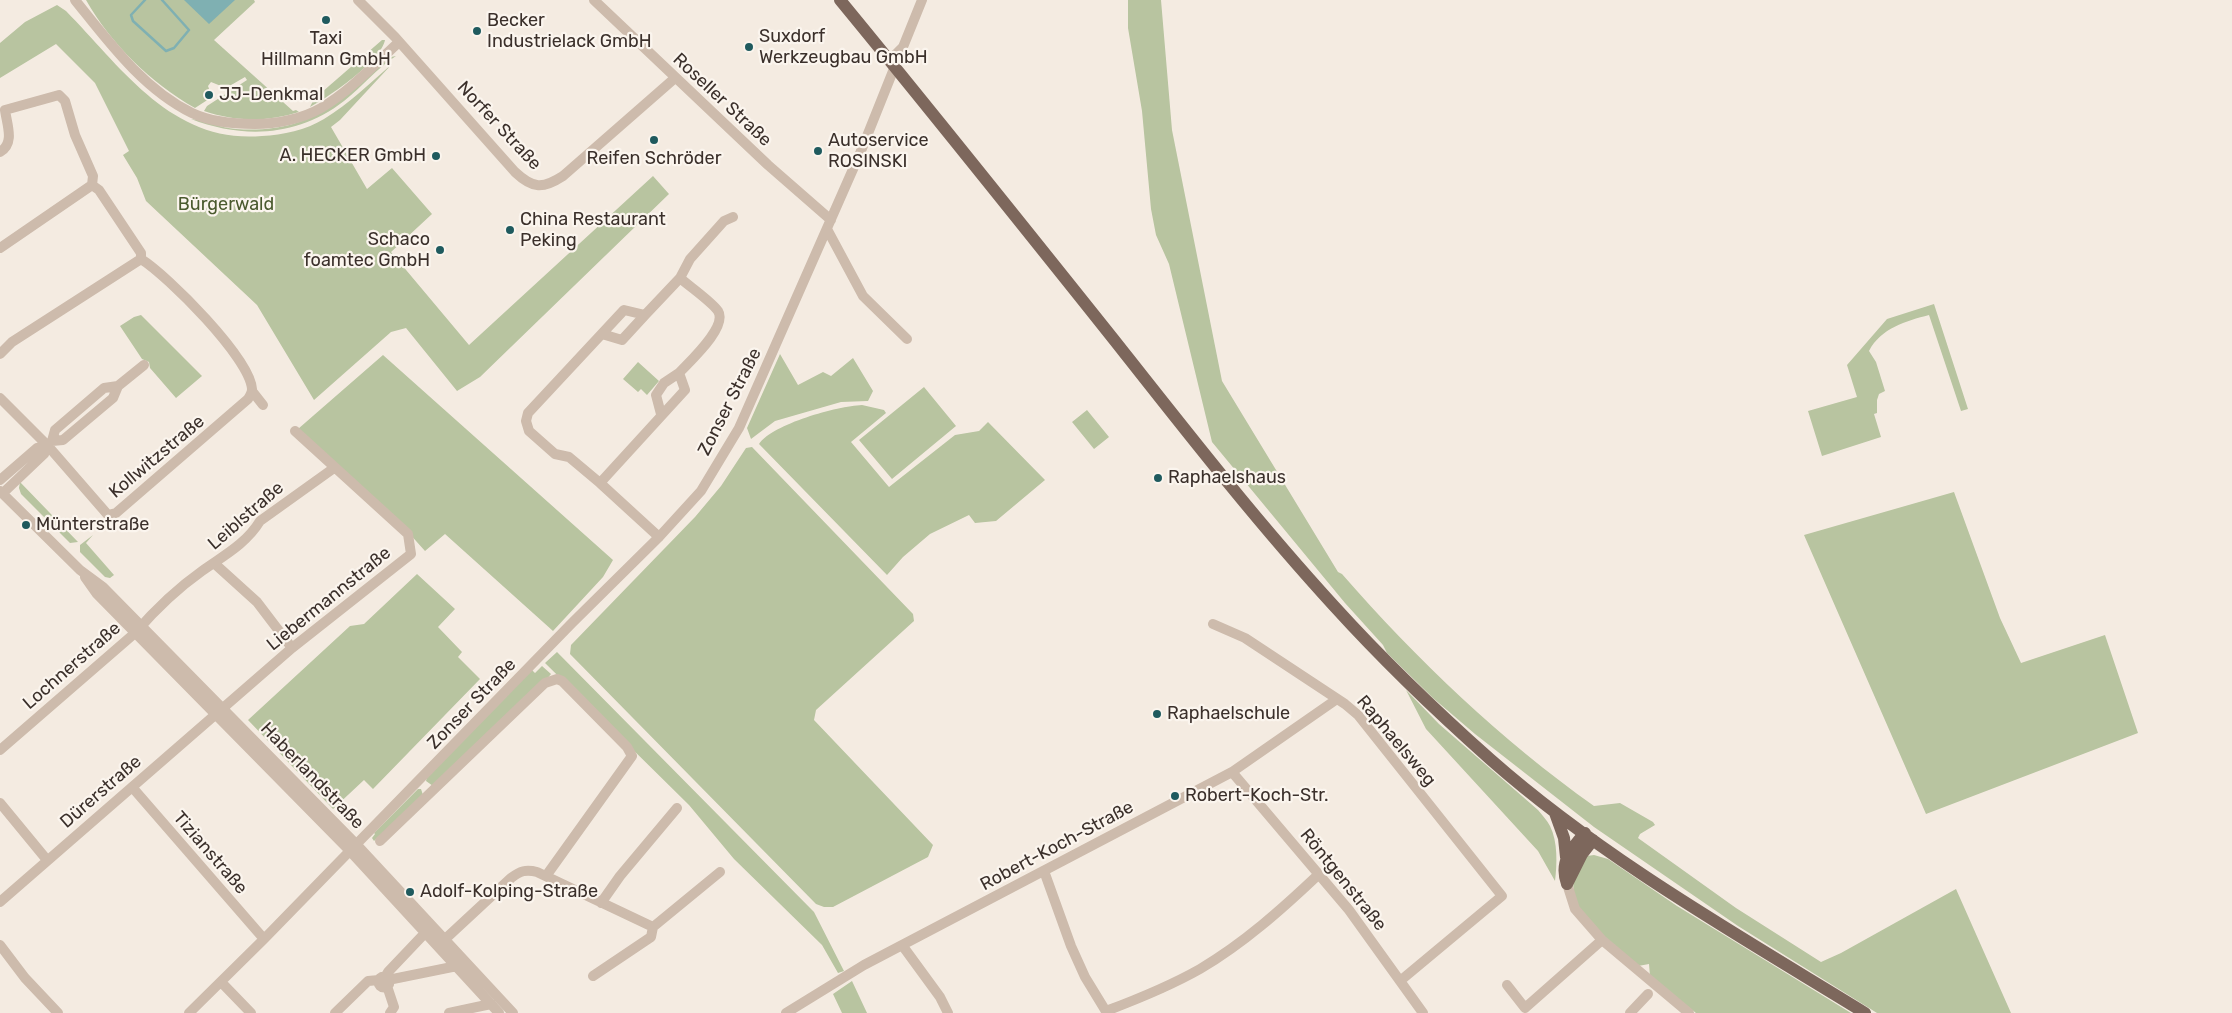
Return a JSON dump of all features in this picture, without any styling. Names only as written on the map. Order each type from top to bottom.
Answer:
[{"type":"main road","points":[[840,0],[956,142],[1165,405],[1333,606],[1421,696],[1494,762],[1589,836],[1730,930],[1865,1013]]},
{"type":"main road","points":[[1556,812],[1564,838],[1566,857],[1564,870],[1568,884]]},
{"type":"main road","points":[[1566,857],[1589,836]]},
{"type":"main road","points":[[1568,884],[1589,836]]},
{"type":"street","points":[[75,0],[137,72],[168,98],[192,113],[216,121],[238,124],[266,124],[293,119],[319,109],[336,98],[399,42]]},
{"type":"street","name":"Norfer Straße","points":[[358,0],[399,42],[515,172],[524,180],[534,185],[551,184],[564,176],[675,78]]},
{"type":"street","name":"Roseller Straße","points":[[594,0],[829,224]]},
{"type":"street","name":"Zonser Straße","points":[[189,1013],[264,940],[572,624],[660,538],[700,491],[739,428],[865,142],[892,63],[903,47],[922,0]]},
{"type":"street","points":[[0,152],[7,148],[10,142],[2,109],[59,96],[66,101],[75,135],[94,176],[92,185],[0,248]]},
{"type":"street","points":[[92,185],[99,190],[141,253],[141,260],[220,334],[245,372],[252,391],[263,405]]},
{"type":"street","points":[[602,334],[622,340],[680,278],[690,259],[724,222],[733,217]]},
{"type":"street","points":[[829,224],[864,296],[907,338]]},
{"type":"street","points":[[0,354],[17,339],[141,260]]},
{"type":"street","points":[[661,414],[656,395],[664,383],[679,373],[717,330],[720,321],[718,311],[680,278]]},
{"type":"street","points":[[645,315],[624,310],[528,413],[526,421],[529,432],[555,454],[569,457],[600,482],[660,538]]},
{"type":"street","points":[[0,480],[37,448],[63,440],[113,398],[118,386],[144,365]]},
{"type":"street","points":[[600,482],[685,390],[679,373]]},
{"type":"street","name":"Kollwitzstraße","points":[[0,398],[50,443],[108,515],[116,513],[183,457],[248,400],[252,391]]},
{"type":"street","points":[[296,431],[334,468]]},
{"type":"street","points":[[1,492],[44,454],[50,443]]},
{"type":"street","name":"Leiblstraße","points":[[138,630],[203,570],[215,564],[252,534],[260,521],[334,468]]},
{"type":"street","name":"Liebermannstraße","points":[[224,709],[292,648],[411,554],[408,534],[334,468]]},
{"type":"street","name":"Haberlandstraße","points":[[1,492],[80,570],[103,587],[138,630],[215,716],[353,847],[426,932],[442,942],[457,966],[499,1013]]},
{"type":"street","points":[[215,564],[257,602],[292,648]]},
{"type":"street","name":"Raphaelsweg","points":[[1213,624],[1245,638],[1358,715],[1502,896],[1400,981]]},
{"type":"street","name":"Haberlandstraße","points":[[138,630],[224,709],[442,942],[513,1013]]},
{"type":"street","name":"Lochnerstraße","points":[[0,750],[138,630]]},
{"type":"street","name":"Zonser Straße","points":[[380,841],[545,683],[556,679],[562,681],[627,747],[632,756],[546,876]]},
{"type":"street","name":"Robert-Koch-Straße","points":[[786,1013],[834,982],[902,945],[1232,772],[1337,699]]},
{"type":"street","name":"Dürerstraße","points":[[0,902],[224,709]]},
{"type":"street","name":"Röntgenstraße","points":[[1232,772],[1320,874],[1423,1013]]},
{"type":"street","points":[[421,780],[432,791]]},
{"type":"street","name":"Tizianstraße","points":[[132,787],[264,940]]},
{"type":"street","points":[[0,802],[47,860]]},
{"type":"street","points":[[601,903],[620,876],[677,808]]},
{"type":"street","points":[[442,942],[518,872],[528,870],[546,876],[653,927]]},
{"type":"street","points":[[1044,871],[1071,946],[1106,1012],[1160,989],[1207,964],[1245,939],[1284,908],[1320,874]]},
{"type":"street","points":[[593,976],[651,937],[653,927],[720,872]]},
{"type":"street","points":[[1568,884],[1575,909],[1602,940],[1689,1013]]},
{"type":"street","points":[[390,1013],[394,1007],[385,981],[388,972],[426,932]]},
{"type":"street","points":[[1507,985],[1527,1011],[1602,940]]},
{"type":"street","points":[[0,945],[25,978],[58,1013]]},
{"type":"street","points":[[902,945],[940,997],[948,1013]]},
{"type":"street","points":[[335,1013],[368,981],[385,981],[457,966]]},
{"type":"street","points":[[221,982],[251,1013]]},
{"type":"street","points":[[1630,1013],[1648,994]]},
{"type":"street","points":[[449,1013],[491,1004]]},
{"type":"green space","points":[[86,0],[254,0],[255,2],[214,40],[293,111],[299,112],[275,118],[240,119],[204,111],[207,106],[247,80],[245,77],[226,88],[211,82],[208,86],[212,97],[195,108],[163,87],[133,61],[107,32]]},
{"type":"green space","points":[[1128,0],[1161,0],[1172,130],[1222,381],[1338,572],[1342,574],[1430,668],[1461,698],[1526,754],[1594,806],[1620,803],[1653,822],[1655,825],[1640,834],[1638,838],[1736,908],[1821,962],[1841,953],[1956,889],[2011,1013],[1877,1013],[1738,926],[1594,827],[1475,734],[1433,698],[1387,653],[1383,645],[1345,603],[1212,442],[1169,264],[1156,235],[1151,209],[1142,111],[1128,28]]},
{"type":"green space","name":"Bürgerwald","points":[[57,5],[66,11],[129,78],[151,98],[175,115],[201,128],[230,135],[262,136],[286,133],[310,126],[342,107],[392,64],[340,120],[331,127],[367,189],[392,168],[432,214],[391,252],[469,345],[653,176],[669,194],[480,377],[457,391],[406,328],[391,332],[314,400],[257,305],[146,201],[137,178],[123,155],[129,151],[95,83],[56,44],[0,78],[0,43],[25,22]]},
{"type":"green space","points":[[382,40],[385,40],[381,48],[365,68],[341,87],[310,107],[314,99]]},
{"type":"green space","points":[[396,56],[382,66],[344,101],[308,122],[289,128],[250,132],[230,130],[191,119],[236,129],[263,129],[285,126],[304,120],[322,111],[391,57]]},
{"type":"green space","points":[[1934,304],[1968,409],[1961,411],[1929,315],[1912,320],[1887,331],[1874,343],[1869,351],[1876,362],[1885,391],[1879,394],[1877,413],[1874,414],[1881,437],[1822,456],[1808,411],[1857,397],[1847,365],[1887,319]]},
{"type":"green space","points":[[141,315],[202,376],[176,398],[150,368],[149,362],[142,359],[120,326]]},
{"type":"green space","points":[[780,354],[798,385],[823,372],[831,376],[853,358],[873,391],[868,401],[841,402],[775,421],[751,439],[747,428]]},
{"type":"green space","points":[[383,355],[613,560],[603,577],[553,631],[445,534],[425,551],[399,522],[298,429]]},
{"type":"green space","points":[[638,362],[659,381],[647,395],[641,389],[638,392],[623,379]]},
{"type":"green space","points":[[924,387],[956,426],[892,479],[859,440]]},
{"type":"green space","points":[[862,405],[884,410],[886,413],[851,442],[889,487],[955,435],[979,431],[988,422],[1045,480],[996,521],[975,523],[969,515],[930,534],[903,557],[887,575],[759,444],[777,430],[806,417]]},
{"type":"green space","points":[[1087,410],[1109,437],[1094,449],[1072,422]]},
{"type":"green space","points":[[752,447],[913,614],[914,621],[816,710],[814,720],[933,845],[928,857],[833,907],[824,907],[816,904],[570,654],[571,645],[695,517],[721,486],[746,448]]},
{"type":"green space","points":[[20,482],[78,542],[70,543],[21,494]]},
{"type":"green space","points":[[1954,492],[2000,618],[2021,663],[2105,635],[2138,733],[1926,814],[1804,535]]},
{"type":"green space","points":[[93,535],[86,543],[114,575],[110,578],[105,577],[80,552],[80,545]]},
{"type":"green space","points":[[417,574],[455,609],[438,627],[462,652],[458,657],[480,679],[373,789],[364,780],[333,809],[248,720],[350,626],[364,624]]},
{"type":"green space","points":[[557,652],[814,912],[844,971],[838,973],[822,945],[734,859],[689,805],[545,663]]},
{"type":"green space","points":[[542,666],[551,674],[547,679],[433,786],[426,781],[427,777],[532,670],[535,673]]},
{"type":"green space","points":[[1406,690],[1439,724],[1538,810],[1546,820],[1553,832],[1556,846],[1555,881],[1538,851],[1426,729]]},
{"type":"green space","points":[[418,789],[421,789],[423,795],[374,841],[372,838],[374,833]]},
{"type":"green space","points":[[1594,855],[1608,859],[1677,906],[1851,1013],[1696,1013],[1650,976],[1649,964],[1638,966],[1606,939],[1585,917],[1574,892],[1574,880],[1587,856]]},
{"type":"green space","points":[[852,981],[867,1013],[842,1013],[833,994]]},
{"type":"water","points":[[184,0],[235,0],[209,24]]},
{"type":"waterway","points":[[145,0],[131,15],[133,21],[166,51],[174,48],[189,30],[162,0]]},
{"type":"place","name":"Taxi Hillmann GmbH","points":[[326,20]]},
{"type":"place","name":"Becker Industrielack GmbH","points":[[477,31]]},
{"type":"place","name":"Suxdorf Werkzeugbau GmbH","points":[[749,47]]},
{"type":"place","name":"JJ-Denkmal","points":[[209,95]]},
{"type":"place","name":"Reifen Schröder","points":[[654,140]]},
{"type":"place","name":"Autoservice ROSINSKI","points":[[818,151]]},
{"type":"place","name":"A. HECKER GmbH","points":[[436,156]]},
{"type":"place","name":"China Restaurant Peking","points":[[510,230]]},
{"type":"place","name":"Schaco foamtec GmbH","points":[[440,250]]},
{"type":"place","name":"Raphaelshaus","points":[[1158,478]]},
{"type":"place","name":"Münterstraße","points":[[26,525]]},
{"type":"place","name":"Raphaelschule","points":[[1157,714]]},
{"type":"place","name":"Robert-Koch-Str.","points":[[1175,796]]},
{"type":"place","name":"Adolf-Kolping-Straße","points":[[410,892]]}]
